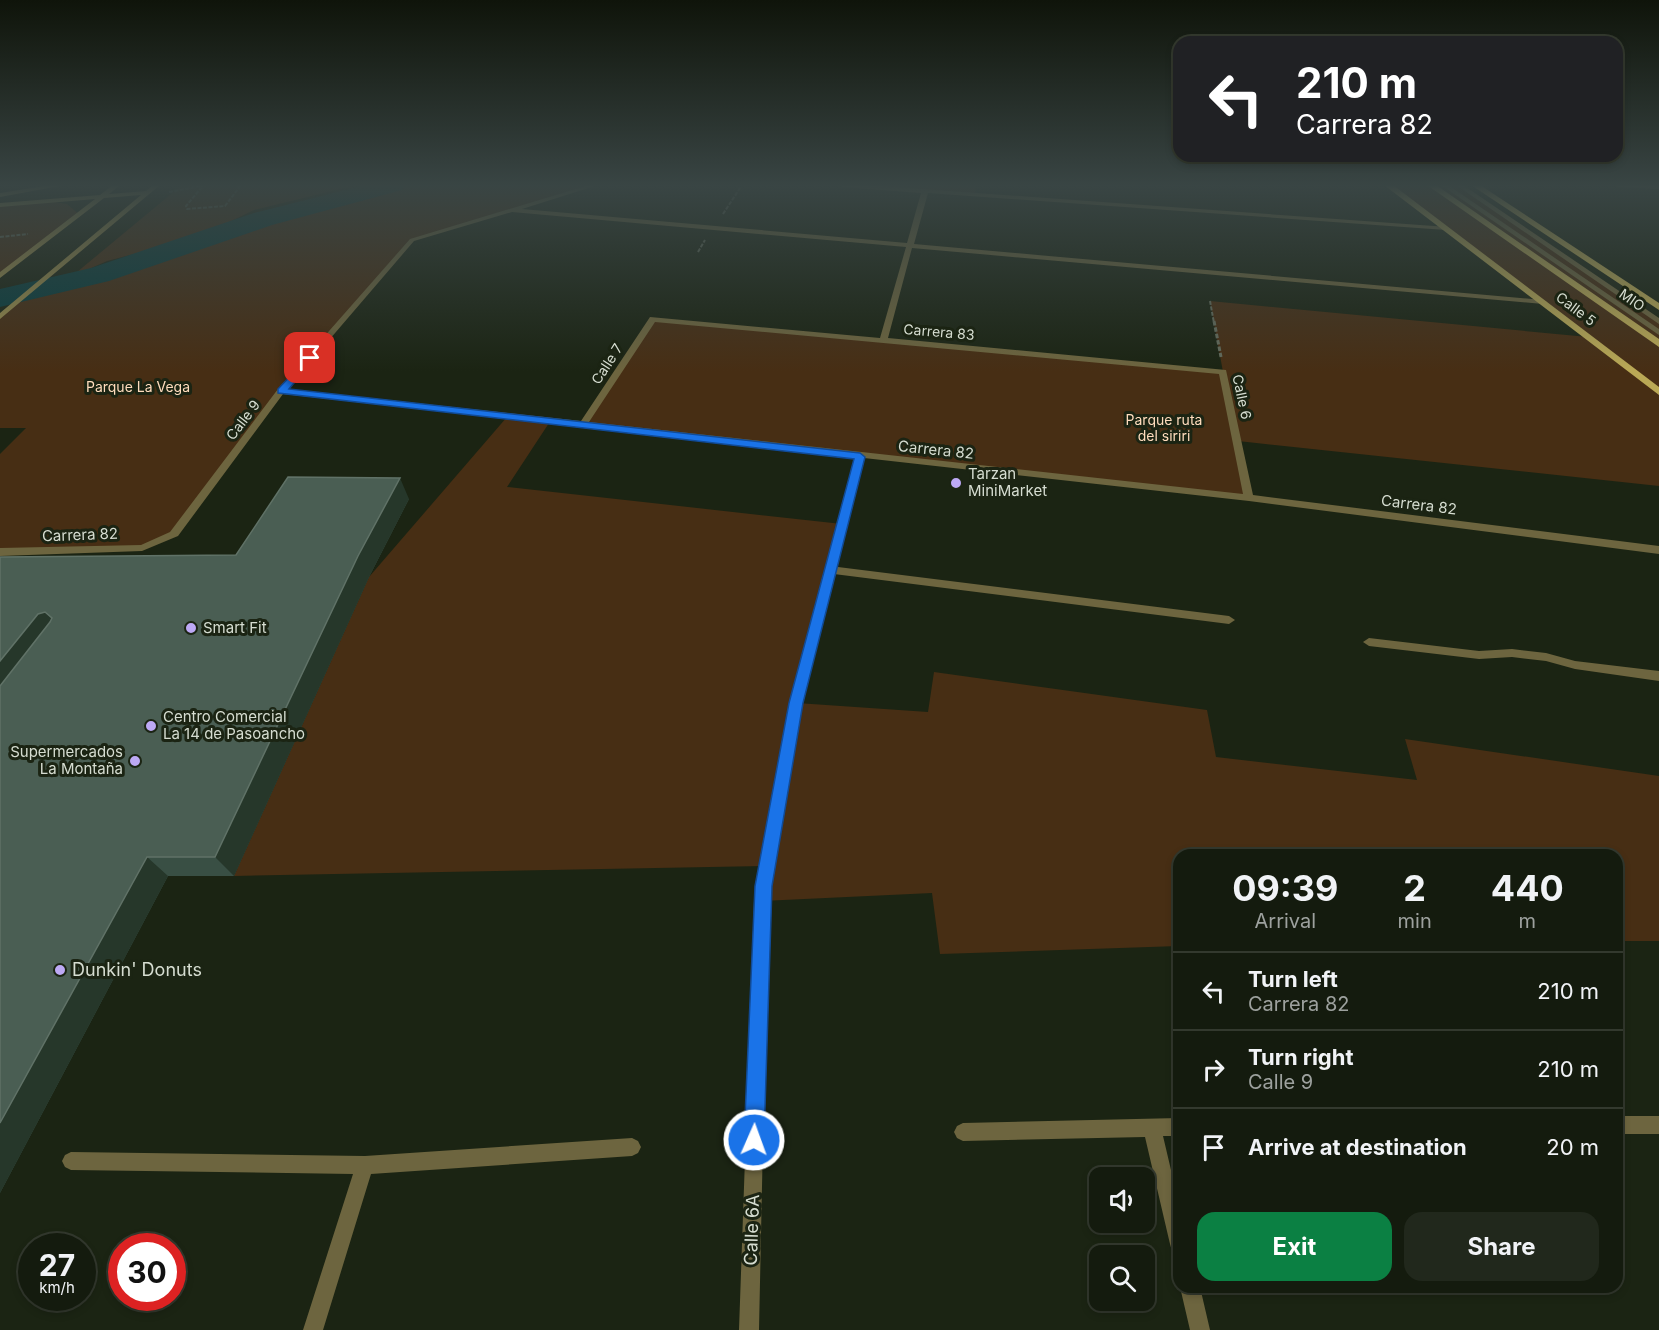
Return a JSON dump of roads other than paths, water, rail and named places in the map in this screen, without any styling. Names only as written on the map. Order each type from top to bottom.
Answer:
[{"type":"main road","points":[[0,276],[38,247]]},
{"type":"main road","points":[[2,315],[83,247]]},
{"type":"main road","name":"Calle 5","points":[[1471,247],[1659,392]]},
{"type":"main road","points":[[1520,247],[1659,344]]},
{"type":"main road","points":[[1569,247],[1659,307]]},
{"type":"street","name":"Calle 9","points":[[160,542],[182,525],[281,391],[406,247]]},
{"type":"street","points":[[883,340],[909,247]]},
{"type":"street","points":[[910,247],[1543,302]]},
{"type":"street","name":"MIO","points":[[1534,247],[1659,333]]},
{"type":"street","name":"MIO","points":[[1550,247],[1659,322]]},
{"type":"street","name":"Carrera 83","points":[[653,319],[1223,372]]},
{"type":"street","name":"Calle 7","points":[[584,423],[653,319]]},
{"type":"street","name":"Calle 6","points":[[1223,372],[1249,498]]},
{"type":"street","name":"Carrera 82","points":[[281,391],[584,423],[860,457],[1249,498],[1659,550]]},
{"type":"street","name":"Calle 6A","points":[[749,1330],[761,901],[796,703],[860,457]]},
{"type":"street","name":"Carrera 82","points":[[0,552],[142,548],[160,542]]},
{"type":"street","points":[[830,570],[1229,620]]},
{"type":"street","points":[[1369,642],[1479,655],[1512,653],[1546,657],[1575,665],[1659,676]]},
{"type":"street","points":[[1623,1125],[1659,1125]]},
{"type":"street","points":[[1152,1127],[1173,1218]]},
{"type":"street","points":[[963,1132],[1173,1127]]},
{"type":"street","points":[[71,1161],[364,1165],[632,1147]]},
{"type":"street","points":[[313,1330],[364,1165]]},
{"type":"street","points":[[1191,1293],[1200,1330]]},
{"type":"waterway","points":[[0,298],[99,275],[181,247]]},
{"type":"place","name":"Tarzan MiniMarket","points":[[956,483]]},
{"type":"place","name":"Smart Fit","points":[[191,628]]},
{"type":"place","name":"Centro Comercial La 14 de Pasoancho","points":[[151,726]]},
{"type":"place","name":"Supermercados La Montaña","points":[[135,761]]},
{"type":"place","name":"Dunkin' Donuts","points":[[60,970]]},
{"type":"park label","name":"Parque La Vega","points":[[138,387]]},
{"type":"park label","name":"Parque ruta del siriri","points":[[1164,428]]}]
